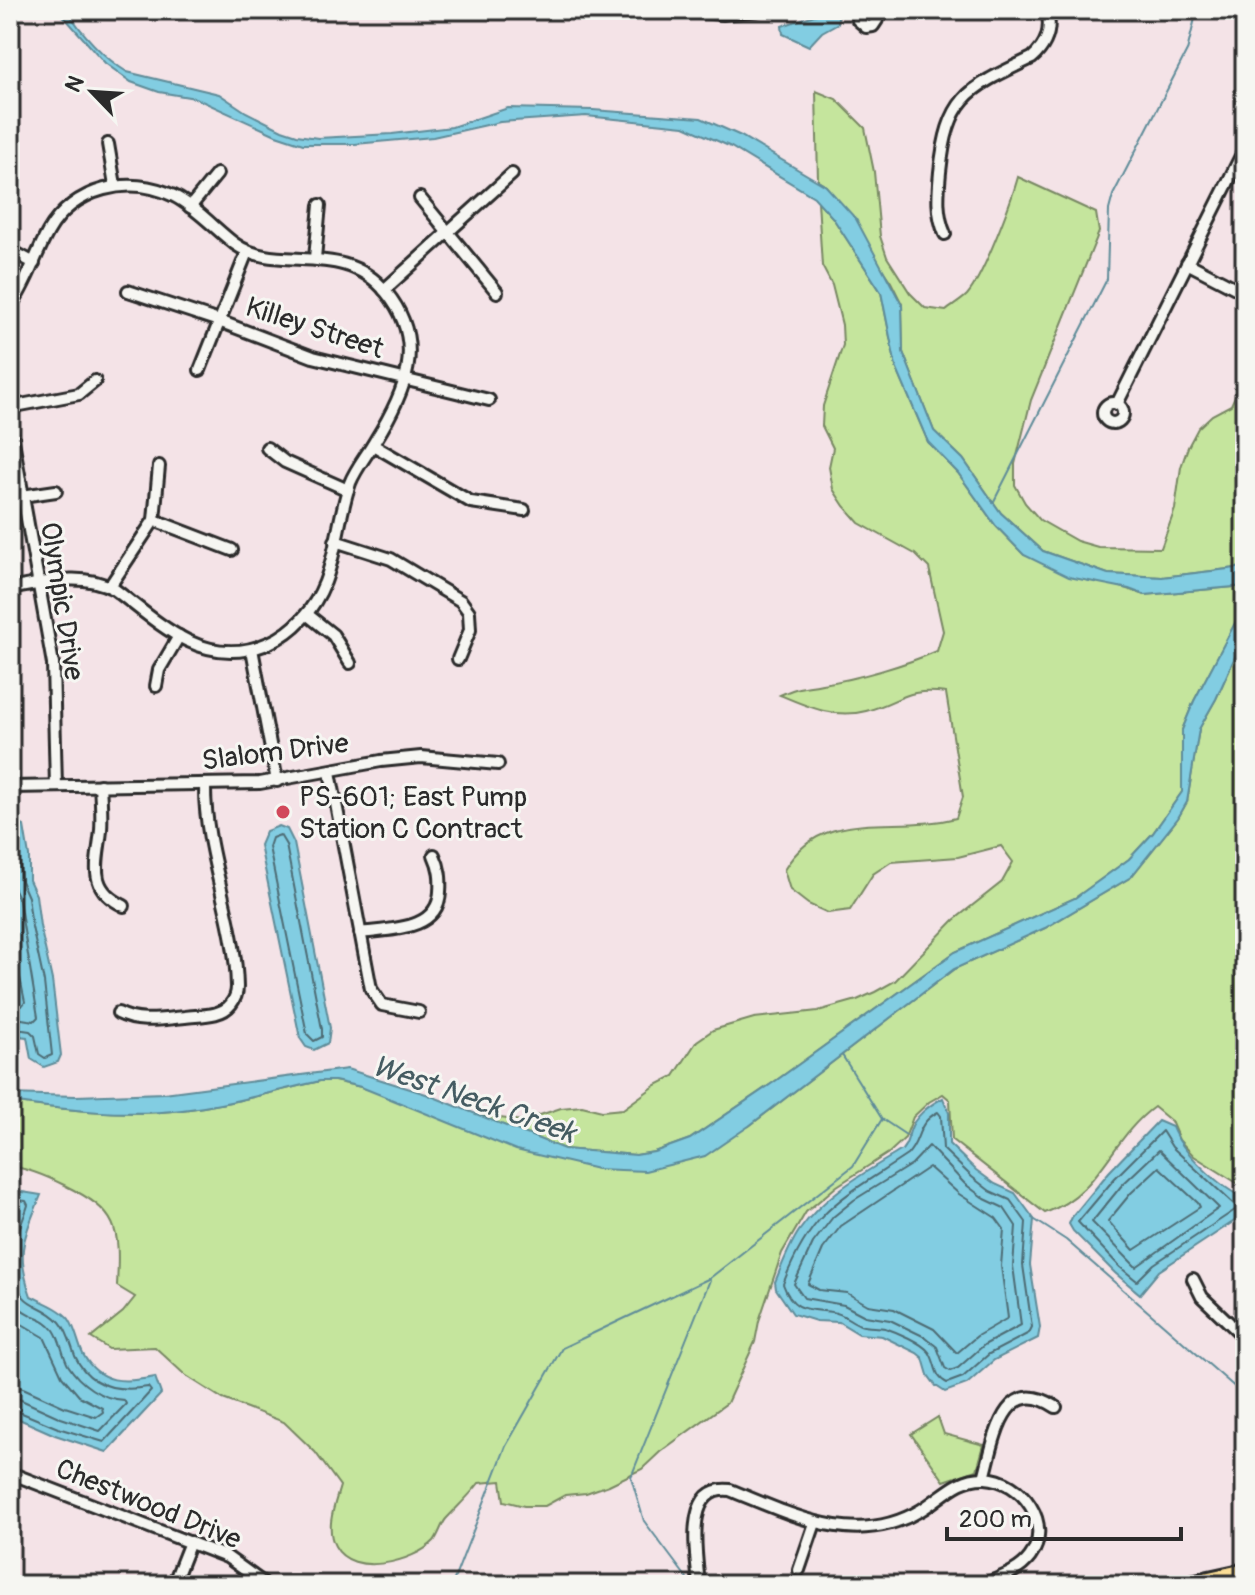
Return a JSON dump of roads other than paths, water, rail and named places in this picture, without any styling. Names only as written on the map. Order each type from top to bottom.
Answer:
[{"type":"main road","points":[[1177,1585],[1231,1579],[1245,1570]]},
{"type":"street","points":[[674,10],[723,14],[759,10]]},
{"type":"street","points":[[862,10],[858,20],[866,27],[876,23],[874,10]]},
{"type":"street","points":[[945,234],[938,197],[947,126],[958,105],[978,86],[1039,52],[1050,28],[1047,10]]},
{"type":"street","points":[[108,144],[115,185]]},
{"type":"street","points":[[1117,404],[1245,148]]},
{"type":"street","points":[[190,207],[217,174]]},
{"type":"street","points":[[384,290],[512,174]]},
{"type":"street","points":[[10,307],[24,286],[47,233],[60,215],[80,199],[115,185],[155,188],[175,196],[247,252],[315,258],[352,268],[384,290],[402,318],[409,339],[409,370],[400,399],[351,480],[326,579],[308,615],[281,637],[252,649],[215,650],[179,636],[110,586],[89,579],[74,578],[10,589]]},
{"type":"street","points":[[420,198],[497,292]]},
{"type":"street","points":[[315,258],[320,205]]},
{"type":"street","points":[[10,250],[34,263]]},
{"type":"street","points":[[200,370],[247,252]]},
{"type":"street","points":[[1187,263],[1245,293]]},
{"type":"street","name":"Killey Street","points":[[128,291],[313,357],[489,400]]},
{"type":"street","points":[[10,407],[79,394],[95,381]]},
{"type":"street","name":"Olympic Drive","points":[[10,424],[53,664],[56,786]]},
{"type":"street","points":[[373,445],[471,502],[524,510]]},
{"type":"street","points":[[267,448],[285,462],[348,490]]},
{"type":"street","points":[[110,586],[154,520],[159,466]]},
{"type":"street","points":[[22,496],[56,491]]},
{"type":"street","points":[[154,520],[232,550]]},
{"type":"street","points":[[335,541],[375,551],[461,601],[470,619],[467,641],[458,659]]},
{"type":"street","points":[[308,615],[333,635],[350,663]]},
{"type":"street","points":[[156,686],[163,661],[179,636]]},
{"type":"street","points":[[252,649],[277,781]]},
{"type":"street","name":"Slalom Drive","points":[[10,787],[277,781],[381,761],[421,757],[498,764]]},
{"type":"street","points":[[330,772],[374,996],[389,1007],[419,1012]]},
{"type":"street","points":[[100,785],[102,822],[96,859],[97,878],[108,897],[124,906]]},
{"type":"street","points":[[118,1013],[144,1021],[216,1014],[227,1008],[235,997],[233,955],[206,821],[205,785]]},
{"type":"street","points":[[360,933],[416,924],[429,918],[440,899],[440,873],[434,855]]},
{"type":"street","points":[[1193,1279],[1202,1297],[1245,1338]]},
{"type":"street","points":[[984,1478],[1000,1419],[1010,1406],[1023,1399],[1031,1399],[1056,1407]]},
{"type":"street","name":"Chestwood Drive","points":[[10,1473],[227,1557],[266,1585]]},
{"type":"street","points":[[699,1585],[696,1522],[701,1504],[715,1486],[815,1523],[850,1529],[882,1526],[921,1510],[955,1485],[984,1478],[1008,1484],[1029,1503],[1038,1529],[1035,1549],[1030,1557],[1017,1569],[983,1585]]},
{"type":"street","points":[[799,1570],[815,1523]]},
{"type":"street","points":[[173,1585],[190,1542]]},
{"type":"street","points":[[1030,1557],[1040,1564]]},
{"type":"water","points":[[58,10],[67,10],[94,44],[127,72],[219,94],[246,112],[297,135],[318,138],[452,127],[508,108],[593,110],[701,118],[741,136],[826,186],[856,219],[902,305],[903,352],[934,431],[963,459],[1001,513],[1043,551],[1108,574],[1162,577],[1245,567],[1245,586],[1145,595],[1069,577],[1024,555],[996,526],[958,473],[928,442],[896,367],[881,292],[833,218],[814,197],[731,147],[684,126],[586,116],[500,122],[433,137],[355,144],[303,144],[195,98],[159,92],[131,82],[105,63]]},
{"type":"water","points":[[829,10],[838,10],[838,23],[822,32],[809,46],[783,34],[782,26]]},
{"type":"water","points":[[1245,604],[1245,635],[1199,729],[1187,802],[1131,877],[1045,928],[954,969],[749,1126],[705,1156],[645,1171],[597,1169],[516,1150],[361,1087],[335,1081],[320,1081],[217,1105],[160,1112],[96,1112],[10,1102],[10,1094],[76,1096],[164,1093],[347,1069],[426,1094],[564,1149],[636,1155],[690,1139],[955,952],[1075,898],[1129,859],[1153,833],[1182,792],[1182,730]]},
{"type":"water","points":[[12,820],[24,826],[29,880],[36,895],[52,980],[61,1055],[58,1062],[44,1067],[31,1059],[27,1037],[10,1035]]},
{"type":"water","points":[[279,826],[287,829],[294,843],[330,1028],[328,1043],[314,1050],[306,1047],[300,1038],[260,845],[266,831]]},
{"type":"water","points":[[943,1098],[949,1113],[949,1144],[976,1170],[995,1184],[1015,1193],[1034,1219],[1030,1265],[1040,1327],[1038,1338],[994,1360],[967,1384],[945,1392],[928,1375],[923,1358],[917,1353],[882,1336],[859,1334],[839,1322],[816,1321],[793,1314],[776,1289],[775,1282],[792,1243],[809,1218],[846,1185],[902,1150],[919,1116]]},
{"type":"water","points":[[1158,1121],[1172,1127],[1193,1158],[1214,1178],[1245,1198],[1245,1214],[1159,1271],[1140,1294],[1115,1273],[1069,1224],[1109,1172]]},
{"type":"water","points":[[10,1190],[41,1195],[24,1245],[23,1267],[31,1296],[56,1308],[69,1319],[83,1354],[97,1372],[124,1381],[155,1377],[161,1394],[107,1452],[55,1435],[10,1415]]},
{"type":"waterway","points":[[993,503],[1107,279],[1109,210],[1113,195],[1187,51],[1197,10]]},
{"type":"waterway","points":[[1233,450],[1245,495]]},
{"type":"waterway","points":[[842,1055],[882,1119],[909,1137]]},
{"type":"waterway","points":[[452,1585],[506,1446],[562,1348],[710,1278],[853,1166],[882,1119]]},
{"type":"waterway","points":[[1032,1218],[1066,1240],[1245,1396]]},
{"type":"waterway","points":[[692,1585],[644,1521],[631,1477],[710,1280]]},
{"type":"place","name":"PS-601; East Pump Station C Contract","points":[[283,812]]},
{"type":"water label","name":"West Neck Creek","points":[[474,1099]]}]
